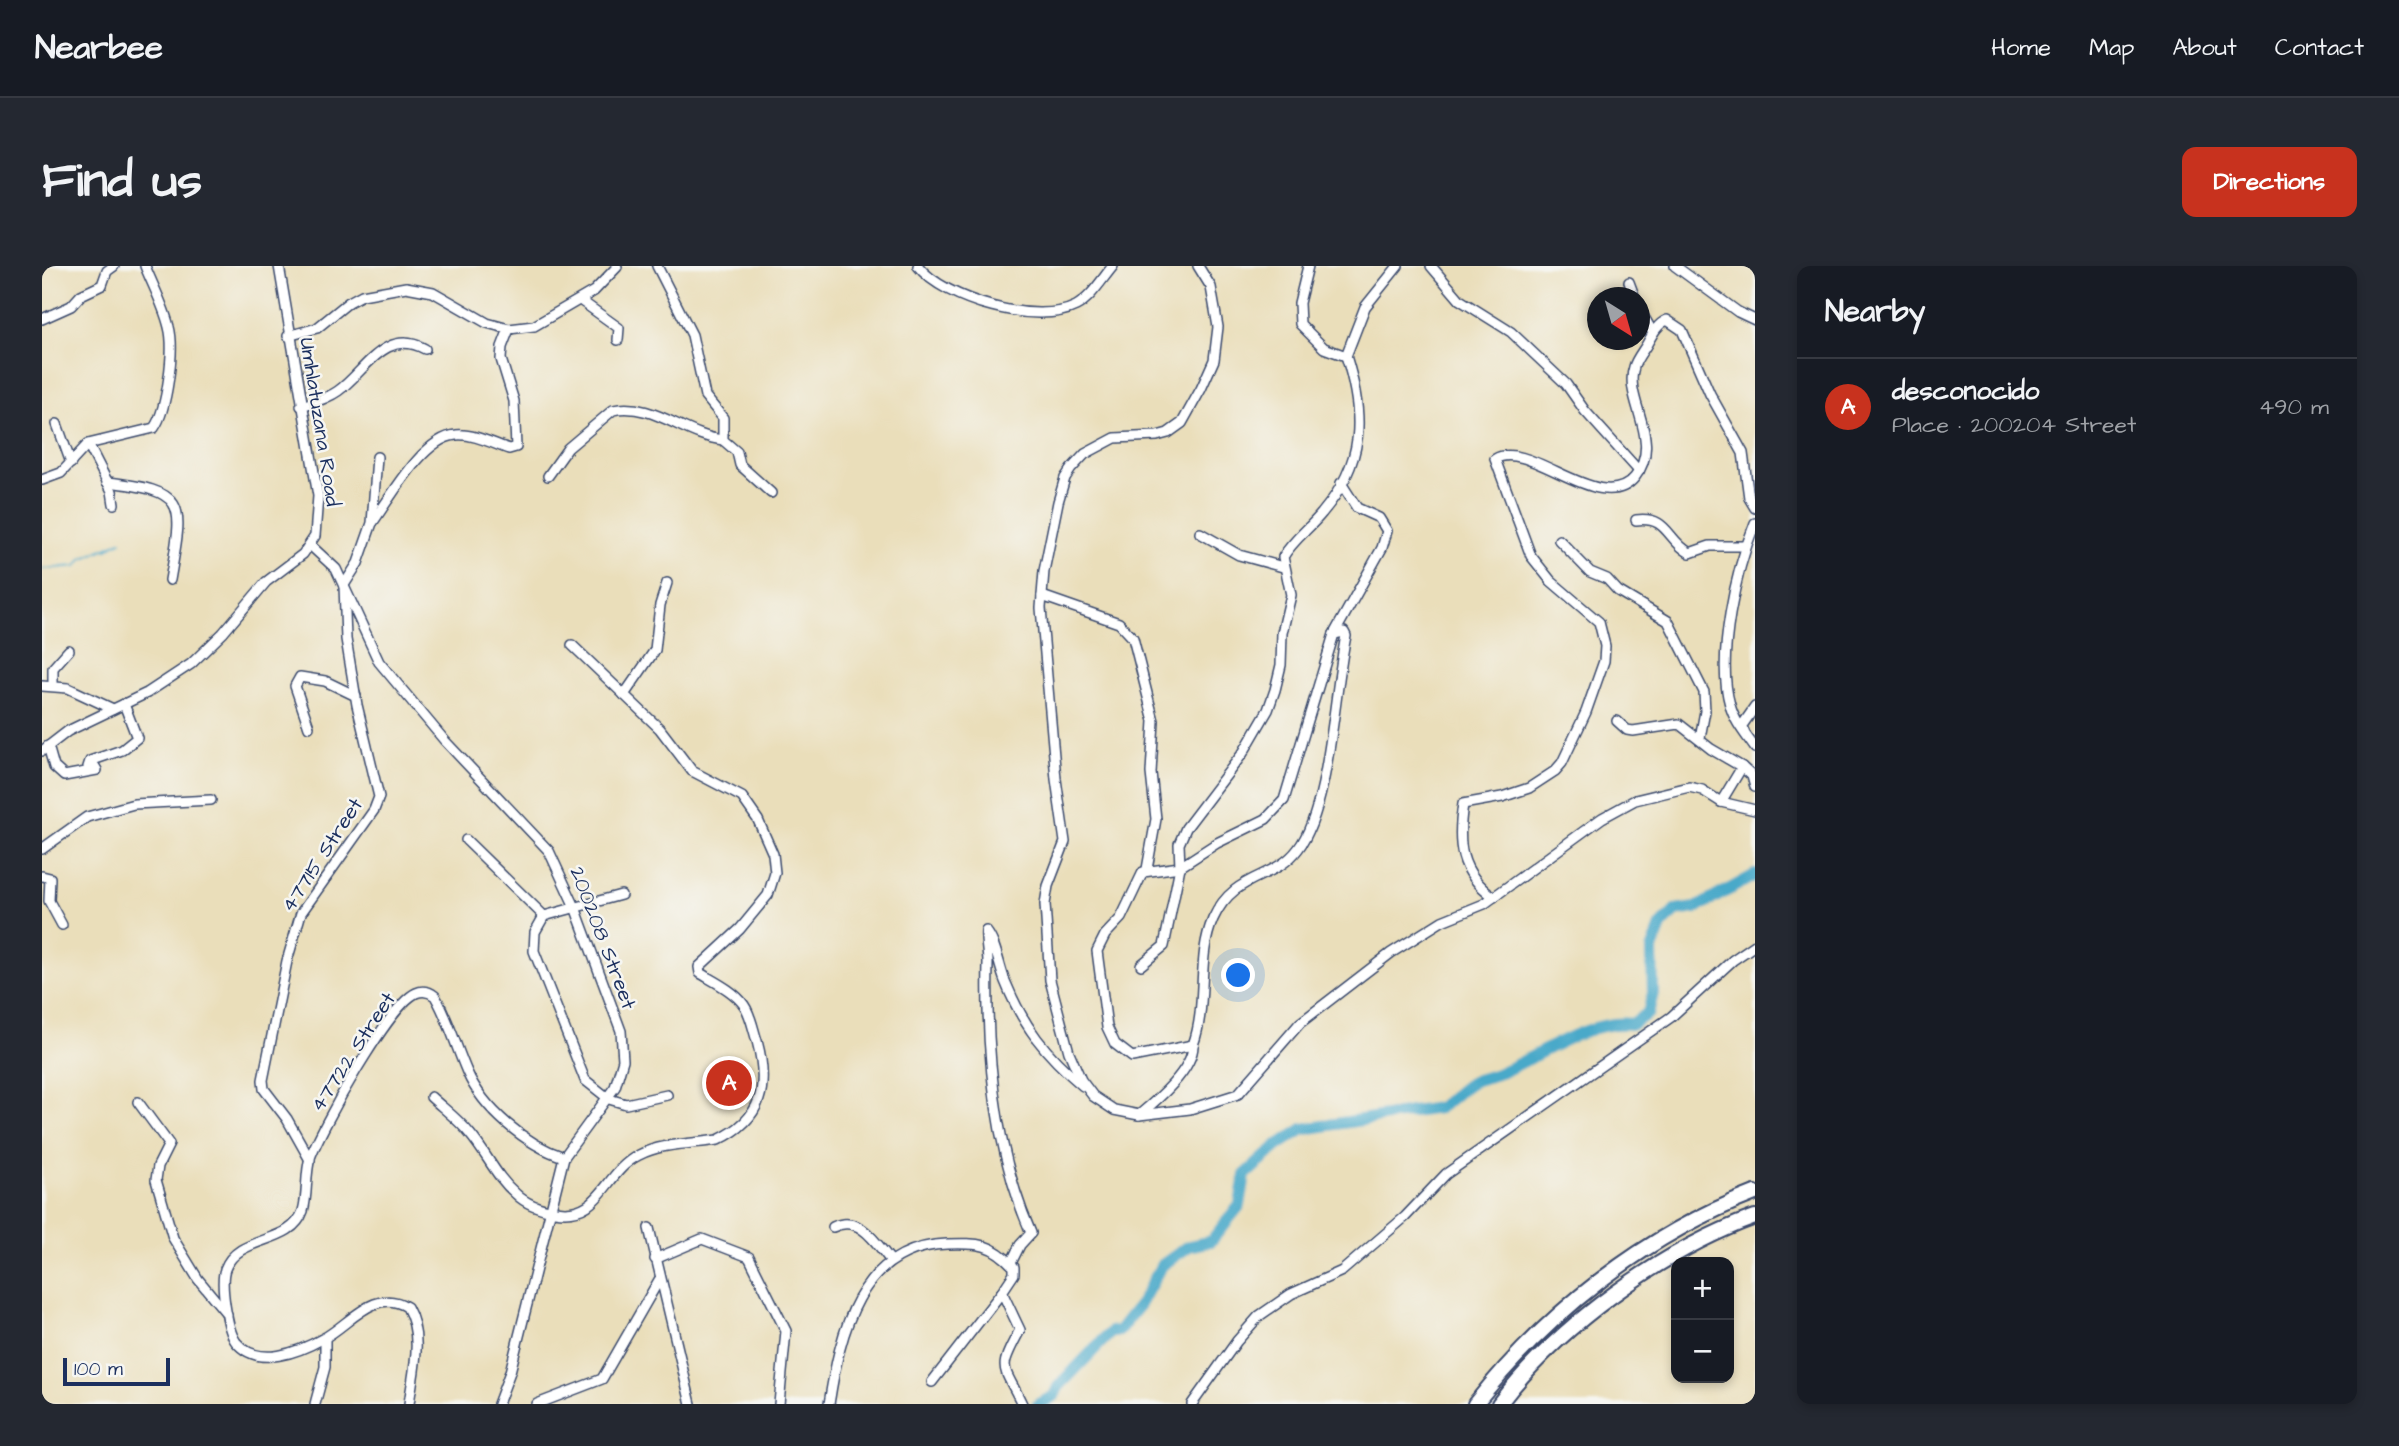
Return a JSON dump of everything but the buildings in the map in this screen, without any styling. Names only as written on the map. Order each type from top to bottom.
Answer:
[{"type":"highway","points":[[1475,1404],[1537,1335],[1579,1296],[1677,1229],[1755,1193]]},
{"type":"highway","points":[[1499,1404],[1548,1351],[1589,1315],[1689,1247],[1755,1217]]},
{"type":"street","points":[[42,319],[71,306],[80,295],[102,285],[107,271],[114,266]]},
{"type":"street","points":[[42,480],[56,476],[88,444],[154,428],[160,419],[165,402],[170,335],[145,266]]},
{"type":"street","name":"Umhlatuzana Road","points":[[279,266],[288,336],[318,496],[318,523],[310,545]]},
{"type":"street","points":[[288,336],[317,328],[362,295],[407,287],[433,292],[487,323],[509,328],[534,326],[580,300],[615,266]]},
{"type":"street","points":[[657,266],[692,335],[705,396],[723,418],[723,440]]},
{"type":"street","points":[[918,266],[978,303],[997,309],[1028,311],[1073,308],[1086,299],[1112,266]]},
{"type":"street","points":[[1087,1089],[1069,1052],[1050,980],[1045,904],[1048,886],[1065,842],[1056,779],[1042,596],[1058,502],[1065,478],[1071,469],[1085,454],[1115,438],[1157,436],[1176,428],[1185,417],[1211,369],[1218,327],[1216,303],[1211,287],[1198,266]]},
{"type":"street","points":[[1308,266],[1299,303],[1300,324],[1324,348],[1346,356]]},
{"type":"street","points":[[1141,965],[1164,946],[1180,867],[1179,844],[1186,828],[1243,753],[1268,710],[1281,665],[1282,633],[1292,595],[1283,567],[1286,552],[1329,505],[1354,458],[1360,436],[1357,390],[1346,356],[1365,307],[1398,266]]},
{"type":"street","points":[[1431,266],[1461,300],[1511,332],[1566,384],[1585,411],[1639,471]]},
{"type":"street","points":[[1675,266],[1738,312],[1755,320]]},
{"type":"street","points":[[1629,282],[1631,287]]},
{"type":"street","points":[[580,300],[619,328],[618,341]]},
{"type":"street","points":[[1494,897],[1468,873],[1460,840],[1463,804],[1502,797],[1529,788],[1562,763],[1600,677],[1605,646],[1599,622],[1551,581],[1531,556],[1495,459],[1502,456],[1546,466],[1590,487],[1604,490],[1623,486],[1639,471],[1645,451],[1645,433],[1633,368],[1653,333],[1667,320],[1682,330],[1710,394],[1743,453],[1749,498],[1755,508]]},
{"type":"street","points":[[372,523],[414,464],[448,436],[462,435],[514,450],[518,445],[512,385],[501,359],[509,328]]},
{"type":"street","points":[[1650,328],[1653,333]]},
{"type":"street","points":[[301,406],[339,390],[378,352],[404,342],[425,349]]},
{"type":"street","points":[[548,476],[568,449],[613,410],[621,408],[642,411],[688,431],[723,440],[737,452],[740,465],[771,493]]},
{"type":"street","points":[[57,424],[71,463]]},
{"type":"street","points":[[88,444],[107,482],[114,504]]},
{"type":"street","points":[[344,585],[358,564],[372,523],[377,457]]},
{"type":"street","points":[[107,482],[155,489],[173,503],[178,525],[170,580]]},
{"type":"street","points":[[1147,869],[1180,867],[1217,843],[1266,820],[1284,800],[1334,634],[1382,548],[1387,531],[1379,518],[1357,508],[1341,483]]},
{"type":"street","points":[[1636,520],[1649,519],[1661,523],[1690,553],[1710,546],[1746,546]]},
{"type":"street","points":[[1755,523],[1746,546],[1726,631],[1729,704],[1755,748]]},
{"type":"street","points":[[1200,533],[1239,555],[1283,567]]},
{"type":"street","points":[[1559,540],[1590,572],[1607,579],[1618,591],[1668,621],[1704,692],[1700,738]]},
{"type":"street","points":[[124,704],[137,738],[122,750],[90,761],[88,767],[93,765],[97,769],[64,776],[54,767],[45,748],[68,731],[124,704],[191,664],[223,633],[266,582],[296,560],[310,545]]},
{"type":"street","name":"200208 Street","points":[[310,545],[336,569],[361,629],[379,662],[445,741],[536,835],[558,869],[575,906],[624,1045],[620,1073],[609,1099],[564,1157],[510,1372],[498,1404]]},
{"type":"street","points":[[624,695],[655,650],[660,605],[667,583]]},
{"type":"street","name":"47715 Street","points":[[310,1160],[288,1119],[264,1089],[263,1080],[287,961],[301,913],[374,810],[379,797],[346,639],[344,585]]},
{"type":"street","points":[[1042,596],[1119,623],[1133,638],[1154,721],[1151,773],[1156,819],[1147,869],[1138,880],[1121,918],[1105,935],[1097,951],[1097,971],[1107,1027],[1115,1044],[1132,1057],[1193,1045]]},
{"type":"street","points":[[346,639],[361,629]]},
{"type":"street","points":[[1139,1115],[1170,1086],[1191,1058],[1202,1010],[1206,946],[1217,911],[1237,887],[1296,852],[1315,817],[1346,636],[1344,632],[1334,634]]},
{"type":"street","points":[[431,1097],[471,1134],[489,1164],[517,1196],[549,1210],[567,1213],[583,1210],[635,1157],[679,1145],[718,1140],[729,1135],[747,1121],[762,1094],[764,1084],[761,1057],[749,1014],[737,997],[700,973],[699,967],[740,929],[768,895],[775,873],[773,854],[758,820],[742,797],[692,771],[660,729],[572,645]]},
{"type":"street","points":[[53,685],[53,668],[69,650]]},
{"type":"street","points":[[309,727],[295,686],[300,677],[325,681],[356,696]]},
{"type":"street","points":[[42,686],[53,685],[80,693],[113,709]]},
{"type":"street","points":[[1744,731],[1741,727],[1755,707]]},
{"type":"street","points":[[1617,721],[1627,730],[1633,731],[1679,724],[1711,749],[1742,766],[1752,776],[1755,787]]},
{"type":"street","points":[[1721,802],[1742,766]]},
{"type":"street","points":[[932,1382],[1014,1274],[1013,1260],[1031,1233],[1021,1213],[1014,1186],[994,1082],[986,997],[986,931],[1016,1007],[1042,1048],[1087,1089],[1114,1110],[1139,1115],[1190,1109],[1238,1094],[1300,1023],[1412,938],[1494,897],[1602,818],[1635,800],[1689,787],[1702,790],[1721,802],[1755,810]]},
{"type":"street","points":[[42,849],[87,817],[134,804],[211,800]]},
{"type":"street","points":[[466,840],[544,916]]},
{"type":"street","points":[[42,876],[50,878],[49,901],[62,925]]},
{"type":"street","points":[[621,894],[544,916],[535,932],[534,951],[582,1076],[609,1099],[626,1104],[667,1095]]},
{"type":"street","points":[[1192,1404],[1237,1341],[1259,1316],[1292,1294],[1342,1270],[1405,1217],[1446,1174],[1671,1017],[1733,960],[1755,945]]},
{"type":"street","name":"47722 Street","points":[[228,1318],[223,1277],[226,1267],[244,1248],[294,1226],[304,1208],[310,1160],[335,1106],[388,1022],[413,994],[427,991],[440,1005],[468,1075],[482,1096],[530,1142],[564,1157]]},
{"type":"street","points":[[138,1102],[169,1144],[158,1166],[156,1180],[178,1249],[228,1318],[237,1343],[258,1356],[282,1355],[325,1338],[374,1304],[393,1301],[407,1307],[416,1325],[417,1338],[408,1404]]},
{"type":"street","points":[[834,1227],[843,1223],[860,1226],[891,1261]]},
{"type":"street","points":[[649,1228],[659,1280],[691,1404]]},
{"type":"street","points":[[655,1259],[697,1241],[712,1241],[746,1254],[778,1313],[786,1337],[779,1404]]},
{"type":"street","points":[[829,1404],[838,1350],[849,1318],[873,1279],[891,1261],[910,1249],[956,1244],[993,1248],[1013,1260]]},
{"type":"street","points":[[537,1404],[602,1379],[659,1280]]},
{"type":"street","points":[[1002,1292],[1020,1325],[1019,1333],[1006,1354],[1004,1369],[1007,1380],[1022,1404]]},
{"type":"street","points":[[315,1404],[325,1367],[325,1338]]},
{"type":"waterway","points":[[42,569],[77,566],[82,559],[121,541],[118,542]]},
{"type":"waterway","points":[[106,550],[112,546]]},
{"type":"waterway","points":[[1038,1404],[1054,1396],[1058,1387],[1111,1332],[1119,1331],[1141,1303],[1161,1266],[1189,1246],[1211,1241],[1240,1205],[1245,1175],[1277,1146],[1303,1129],[1438,1108],[1472,1082],[1513,1067],[1580,1033],[1597,1027],[1632,1024],[1648,1013],[1653,993],[1652,950],[1661,926],[1675,911],[1696,908],[1755,875]]},
{"type":"place","name":"desconocido","points":[[729,1083]]}]
